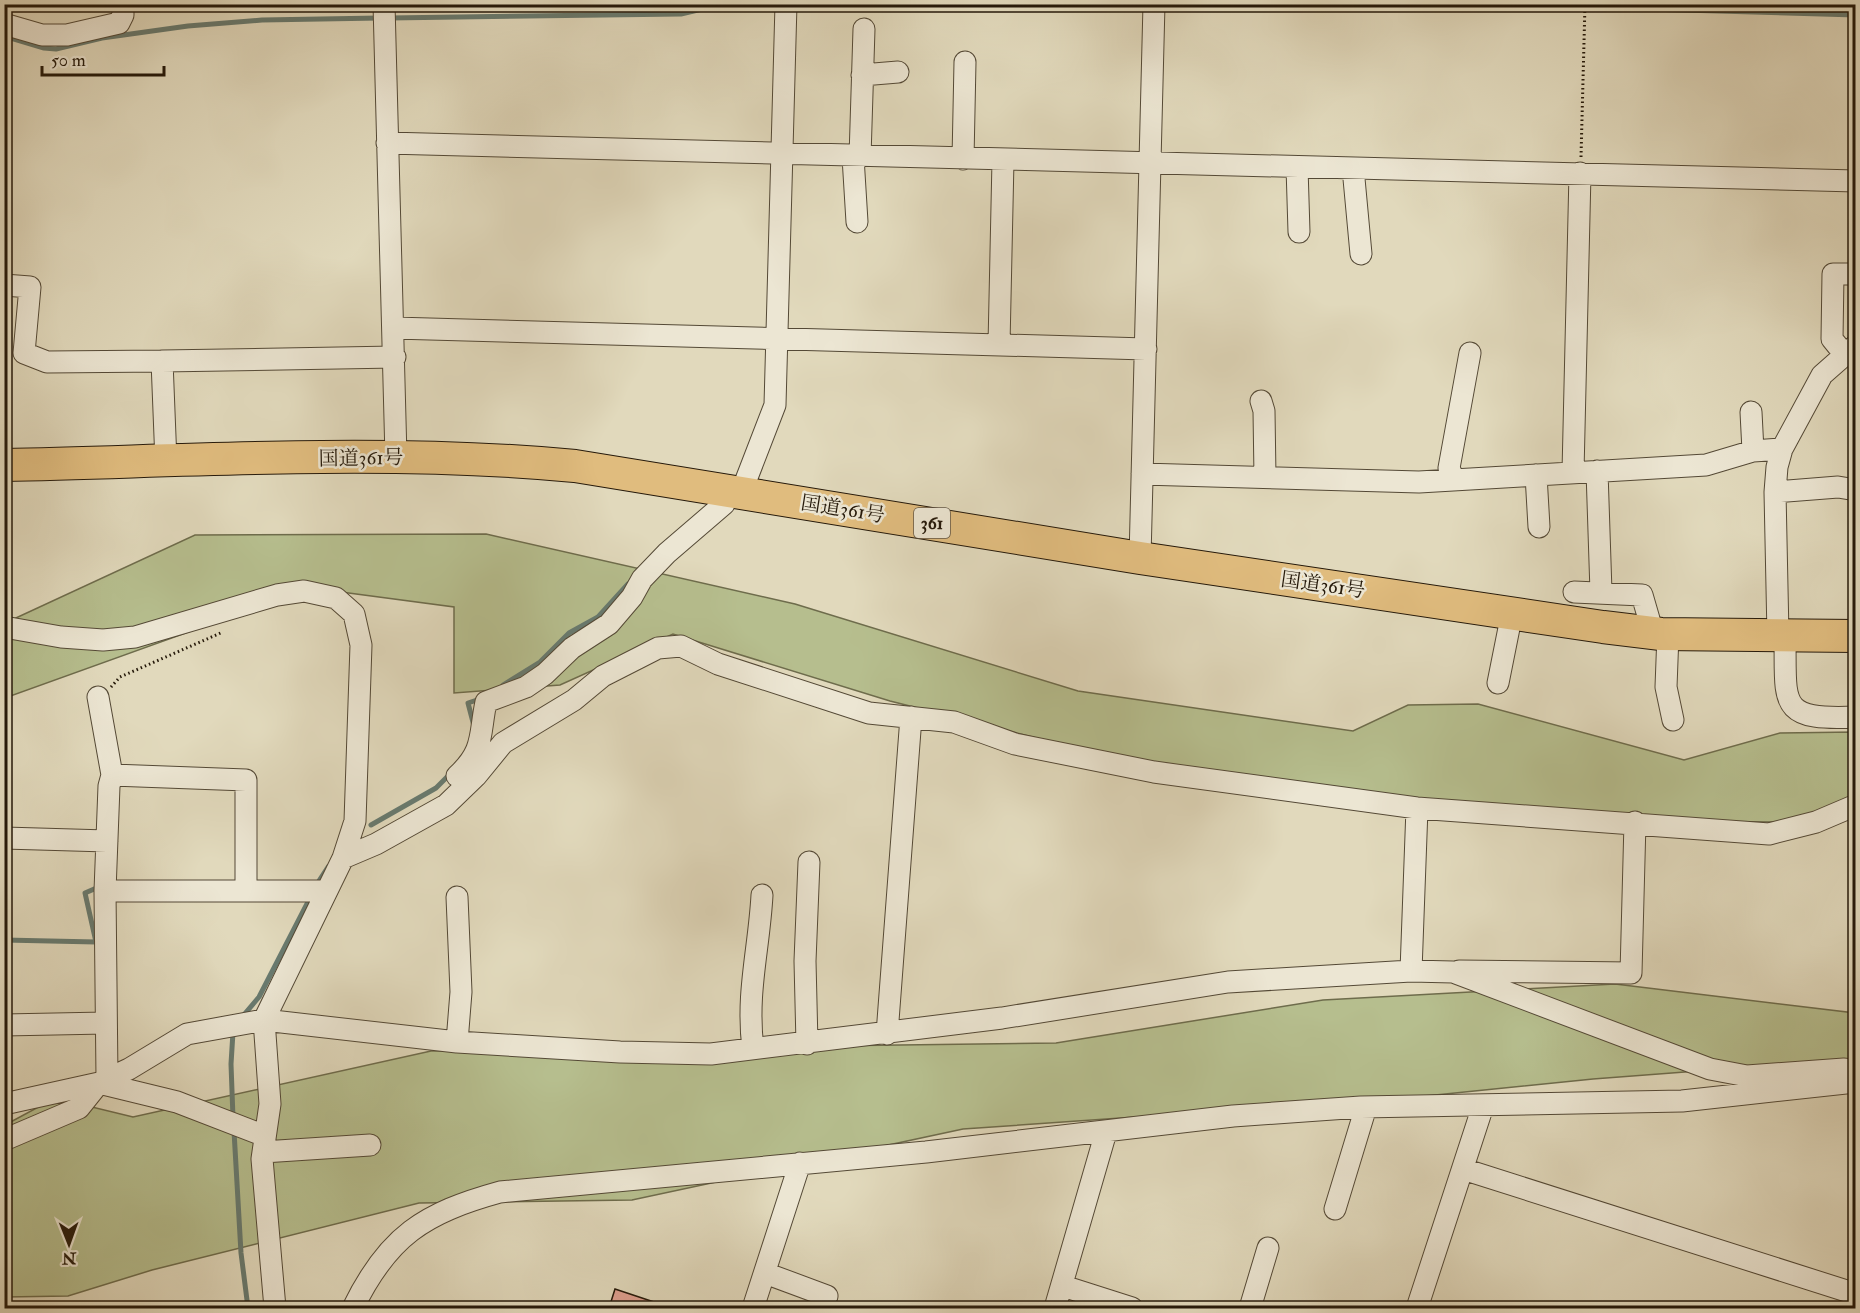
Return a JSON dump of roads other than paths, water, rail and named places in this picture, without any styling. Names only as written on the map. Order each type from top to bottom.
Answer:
[{"type":"highway","name":"国道361号","points":[[4,465],[396,456],[498,458],[575,466],[1140,558],[1660,634],[1856,636]]},
{"type":"street","points":[[4,24],[42,35],[67,35],[119,23],[123,15],[123,4]]},
{"type":"street","points":[[343,858],[435,797],[470,764],[483,736],[486,702],[526,687],[545,674],[572,648],[609,624],[632,597],[642,579],[667,553],[735,492],[775,405],[778,154],[786,4]]},
{"type":"street","points":[[1140,558],[1154,4]]},
{"type":"street","points":[[384,15],[396,456]]},
{"type":"street","points":[[857,222],[856,157],[864,29]]},
{"type":"street","points":[[963,159],[965,62]]},
{"type":"street","points":[[862,75],[898,72]]},
{"type":"street","points":[[387,143],[856,157],[1856,181]]},
{"type":"street","points":[[999,345],[1003,160]]},
{"type":"street","points":[[1297,167],[1299,232]]},
{"type":"street","points":[[1353,168],[1361,254]]},
{"type":"street","points":[[1573,472],[1580,174]]},
{"type":"street","points":[[1856,274],[1833,274],[1832,339],[1848,359],[1822,375],[1782,449],[1776,467],[1775,492],[1781,635],[1786,691],[1792,706],[1804,716],[1824,719],[1856,717]]},
{"type":"street","points":[[4,285],[30,287],[24,353],[47,362],[395,357]]},
{"type":"street","points":[[394,328],[1146,349]]},
{"type":"street","points":[[1454,480],[1449,468],[1470,354]]},
{"type":"street","points":[[162,361],[166,462]]},
{"type":"street","points":[[1261,401],[1264,411],[1265,477]]},
{"type":"street","points":[[1751,412],[1753,451]]},
{"type":"street","points":[[1142,474],[1419,482],[1706,465],[1753,451],[1782,449]]},
{"type":"street","points":[[1597,471],[1601,592]]},
{"type":"street","points":[[1536,475],[1539,527]]},
{"type":"street","points":[[1775,492],[1838,487],[1856,490]]},
{"type":"street","points":[[4,627],[61,638],[124,638],[158,632],[277,595],[304,591],[336,598],[354,614],[361,645],[355,821],[343,858],[264,1020],[270,1104],[264,1144],[270,1277],[275,1308]]},
{"type":"street","points":[[1574,592],[1642,595],[1660,634],[1666,687],[1673,720]]},
{"type":"street","points":[[1498,683],[1512,614]]},
{"type":"street","points":[[343,858],[376,844],[446,804],[476,776],[503,743],[574,700],[603,676],[658,648],[681,646],[718,664],[869,713],[954,722],[1015,744],[1154,772],[1417,808],[1635,822],[1769,834],[1816,822],[1856,806]]},
{"type":"street","points":[[4,1140],[79,1108],[103,1080],[105,891],[109,786],[112,775],[99,702]]},
{"type":"street","points":[[887,1034],[911,717]]},
{"type":"street","points":[[112,775],[246,780],[246,891]]},
{"type":"street","points":[[1411,971],[1417,808]]},
{"type":"street","points":[[4,1104],[103,1080],[129,1069],[187,1034],[264,1020],[458,1042],[632,1053],[711,1054],[887,1034],[1228,982],[1411,971],[1453,972],[1473,969],[1631,973],[1635,822]]},
{"type":"street","points":[[4,838],[107,841]]},
{"type":"street","points":[[807,1044],[805,961],[809,862]]},
{"type":"street","points":[[105,891],[326,891]]},
{"type":"street","points":[[753,1049],[749,1018],[751,980],[759,944],[762,895]]},
{"type":"street","points":[[457,897],[461,992],[458,1042]]},
{"type":"street","points":[[1453,972],[1710,1069],[1747,1076],[1844,1069],[1856,1072]]},
{"type":"street","points":[[4,1025],[105,1023]]},
{"type":"street","points":[[103,1080],[177,1102],[264,1144],[370,1145]]},
{"type":"street","points":[[353,1308],[369,1275],[392,1246],[420,1224],[458,1204],[500,1192],[1106,1132],[1233,1116],[1366,1107],[1682,1101],[1856,1082]]},
{"type":"street","points":[[1417,1308],[1483,1106]]},
{"type":"street","points":[[1335,1209],[1366,1107]]},
{"type":"street","points":[[1055,1308],[1106,1132]]},
{"type":"street","points":[[753,1308],[800,1163]]},
{"type":"street","points":[[1462,1169],[1856,1294]]},
{"type":"street","points":[[1250,1308],[1268,1248]]},
{"type":"street","points":[[765,1273],[827,1296]]},
{"type":"street","points":[[1063,1286],[1132,1308]]},
{"type":"waterway","points":[[389,18],[681,14],[723,4]]},
{"type":"waterway","points":[[1470,4],[1856,15]]},
{"type":"waterway","points":[[4,36],[44,48],[56,49],[102,38],[188,26],[262,20],[380,18]]},
{"type":"waterway","points":[[503,685],[540,662],[569,633],[598,617],[628,584]]},
{"type":"waterway","points":[[474,726],[468,703],[480,699]]},
{"type":"waterway","points":[[371,825],[436,788],[450,774]]},
{"type":"waterway","points":[[315,887],[328,867]]},
{"type":"waterway","points":[[4,940],[96,942],[85,893],[101,886]]},
{"type":"waterway","points":[[242,1017],[259,997],[310,898]]},
{"type":"waterway","points":[[233,1032],[231,1064],[233,1118]]},
{"type":"waterway","points":[[234,1131],[241,1253],[248,1308]]}]
